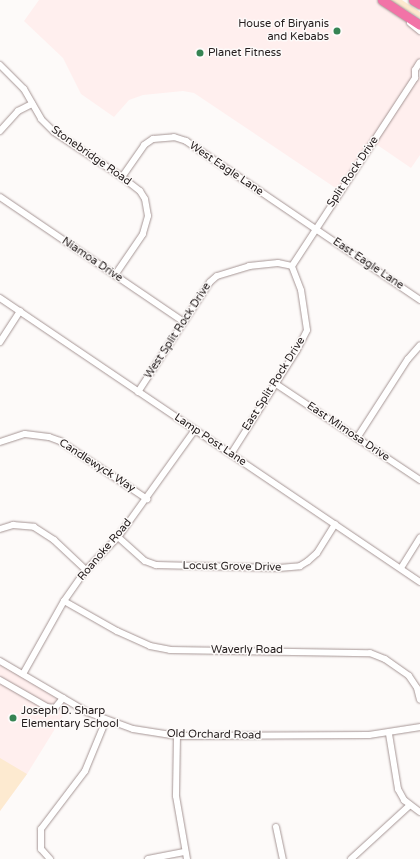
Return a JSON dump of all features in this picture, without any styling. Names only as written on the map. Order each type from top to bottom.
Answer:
[{"type":"highway","points":[[413,0],[420,4]]},
{"type":"highway","points":[[385,3],[420,25]]},
{"type":"street","points":[[385,3],[420,31]]},
{"type":"street","name":"Split Rock Drive","points":[[292,266],[315,229],[418,78],[415,70],[420,62]]},
{"type":"street","name":"Stonebridge Road","points":[[0,65],[24,89],[41,119],[54,132],[122,177],[140,191],[148,207],[148,216],[143,234],[115,275]]},
{"type":"street","points":[[0,131],[18,111],[32,104]]},
{"type":"street","name":"West Eagle Lane","points":[[122,177],[144,145],[153,139],[174,137],[186,141],[315,229]]},
{"type":"street","name":"Niamoa Drive","points":[[0,197],[184,322]]},
{"type":"street","name":"East Eagle Lane","points":[[315,229],[420,300]]},
{"type":"street","name":"West Split Rock Drive","points":[[138,392],[210,282],[225,272],[278,263],[292,266]]},
{"type":"street","name":"East Split Rock Drive","points":[[230,454],[276,384],[307,330],[301,290],[292,266]]},
{"type":"street","name":"Lamp Post Lane","points":[[0,298],[420,582]]},
{"type":"street","points":[[0,342],[20,311]]},
{"type":"street","points":[[357,438],[408,359],[420,345]]},
{"type":"street","name":"East Mimosa Drive","points":[[276,384],[420,480]]},
{"type":"street","name":"Roanoke Road","points":[[23,674],[64,601],[86,570],[118,537],[147,499],[195,430]]},
{"type":"street","name":"Candlewyck Way","points":[[0,442],[25,434],[49,436],[60,441],[147,499]]},
{"type":"street","name":"Locust Grove Drive","points":[[118,537],[145,561],[156,565],[279,568],[300,566],[308,561],[317,553],[335,524]]},
{"type":"street","points":[[0,529],[14,525],[34,527],[54,540],[86,570]]},
{"type":"street","points":[[401,568],[420,538]]},
{"type":"street","name":"Waverly Road","points":[[64,601],[116,631],[150,646],[170,650],[370,653],[385,658],[409,676],[417,688],[420,700]]},
{"type":"street","name":"Old Orchard Road","points":[[0,661],[63,698],[106,720],[133,729],[177,736],[389,734],[420,727]]},
{"type":"street","points":[[0,680],[47,708],[55,708],[59,705],[63,698]]},
{"type":"street","points":[[50,859],[41,849],[41,829],[85,770],[106,720]]},
{"type":"street","points":[[389,734],[394,778],[398,789],[410,805],[420,812]]},
{"type":"street","points":[[177,736],[176,796],[186,859]]},
{"type":"street","points":[[351,859],[410,805]]},
{"type":"street","points":[[276,827],[283,859]]},
{"type":"street","points":[[148,859],[185,852]]},
{"type":"shaded area","points":[[39,0],[381,0],[420,31],[420,62],[415,78],[420,77],[420,155],[411,168],[373,142],[340,191],[194,93],[183,91],[143,95],[129,100],[114,117],[81,94],[63,58],[24,21]]},
{"type":"shaded area","points":[[389,0],[402,0],[420,12],[420,18]]},
{"type":"shaded area","points":[[0,661],[71,703],[27,774],[0,811]]},
{"type":"shaded area","points":[[0,758],[27,774],[0,811]]},
{"type":"place","name":"House of Biryanis and Kebabs","points":[[337,31]]},
{"type":"place","name":"Planet Fitness","points":[[200,53]]},
{"type":"place","name":"Joseph D. Sharp Elementary School","points":[[13,718]]}]
